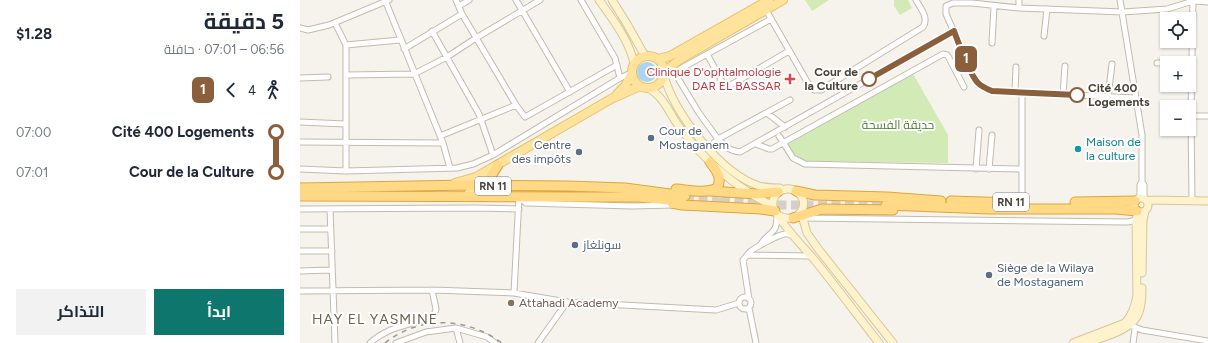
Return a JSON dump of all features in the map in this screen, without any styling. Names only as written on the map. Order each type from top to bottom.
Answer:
[{"type":"highway","points":[[709,191],[717,188],[720,182],[719,174],[710,162]]},
{"type":"highway","points":[[498,165],[490,178],[494,185],[500,186]]},
{"type":"highway","name":"RN 11","points":[[300,188],[442,186],[625,188],[684,200]]},
{"type":"highway","points":[[625,188],[659,188],[750,193],[782,191]]},
{"type":"highway","points":[[796,191],[815,195],[887,197],[947,204]]},
{"type":"highway","name":"RN 11","points":[[300,196],[639,197],[684,200]]},
{"type":"highway","points":[[684,200],[776,211]]},
{"type":"highway","name":"RN 11","points":[[886,204],[1022,203],[1141,207]]},
{"type":"highway","points":[[799,216],[822,209],[893,210],[947,204]]},
{"type":"highway","name":"RN 11","points":[[947,204],[988,209],[1116,209],[1141,207]]},
{"type":"main road","points":[[598,0],[614,22],[629,47],[634,63],[631,74],[633,80],[640,86],[653,91],[660,98],[680,128],[710,162],[733,181],[776,211],[783,218],[799,216]]},
{"type":"main road","points":[[612,0],[645,56]]},
{"type":"main road","points":[[658,59],[670,56],[769,0]]},
{"type":"main road","points":[[648,88],[656,86],[662,80],[664,74],[679,60],[783,0]]},
{"type":"main road","points":[[634,63],[645,56],[652,56],[658,59],[661,63],[668,90],[682,116],[708,148],[728,167],[748,181],[782,191],[796,191],[800,194],[803,203],[799,216],[807,233],[893,343]]},
{"type":"main road","name":"RN 11","points":[[611,99],[625,86],[631,74]]},
{"type":"main road","name":"RN 11","points":[[498,165],[611,99],[640,86]]},
{"type":"main road","points":[[442,186],[476,177],[498,165]]},
{"type":"main road","points":[[465,197],[498,165]]},
{"type":"main road","points":[[782,191],[773,201],[776,211],[794,236],[880,343]]},
{"type":"main road","points":[[1141,207],[1164,201],[1208,200]]},
{"type":"main road","points":[[1087,343],[1130,326],[1139,314],[1142,303],[1143,220],[1141,207]]},
{"type":"main road","points":[[1130,326],[1129,319],[1137,296],[1141,207]]},
{"type":"main road","points":[[1073,343],[1130,326]]},
{"type":"street","points":[[300,28],[308,30],[335,23],[386,0],[400,40],[443,143],[450,168]]},
{"type":"street","points":[[456,0],[462,14],[523,116],[527,117],[617,65]]},
{"type":"street","points":[[459,6],[469,0]]},
{"type":"street","points":[[516,0],[570,92]]},
{"type":"street","points":[[346,75],[414,74],[447,57],[540,0]]},
{"type":"street","points":[[581,0],[615,58],[620,78]]},
{"type":"street","points":[[766,10],[811,88],[817,90],[824,89],[923,27],[926,22],[925,16],[916,0]]},
{"type":"street","points":[[1019,8],[1020,0]]},
{"type":"street","points":[[799,216],[1128,222],[1141,207],[1144,186],[1142,182],[1142,135],[1120,0]]},
{"type":"street","points":[[1192,56],[1193,1]]},
{"type":"street","points":[[1136,98],[1022,93],[992,91],[984,88],[977,83],[973,76],[946,14],[946,6],[953,3],[972,2],[1019,8],[1123,12],[1168,9],[1193,1],[1208,2]]},
{"type":"street","points":[[992,43],[994,6]]},
{"type":"street","points":[[1044,36],[1047,9]]},
{"type":"street","points":[[404,49],[462,14]]},
{"type":"street","points":[[771,19],[680,69],[677,74],[679,80],[699,113],[718,139],[733,152],[740,152],[756,144],[954,31]]},
{"type":"street","points":[[335,23],[346,45],[346,171]]},
{"type":"street","points":[[432,31],[479,114],[493,155]]},
{"type":"street","points":[[346,45],[400,40]]},
{"type":"street","points":[[707,54],[724,85],[729,86],[789,51]]},
{"type":"street","points":[[756,144],[772,149],[943,54],[947,55],[949,58],[964,87]]},
{"type":"street","points":[[1108,97],[1112,64]]},
{"type":"street","points":[[1063,95],[1065,66]]},
{"type":"street","points":[[1015,92],[1016,67]]},
{"type":"street","points":[[300,169],[346,171],[457,168],[473,164],[493,155],[620,78],[631,74]]},
{"type":"street","points":[[300,78],[328,77]]},
{"type":"street","points":[[1022,93],[1022,203]]},
{"type":"street","points":[[708,148],[718,139],[790,100]]},
{"type":"street","points":[[440,136],[516,104]]},
{"type":"street","points":[[767,113],[785,127]]},
{"type":"street","points":[[1196,116],[1208,116]]},
{"type":"street","points":[[300,122],[345,124]]},
{"type":"street","points":[[976,169],[979,130]]},
{"type":"street","points":[[989,169],[992,135]]},
{"type":"street","points":[[779,136],[782,144],[793,158],[805,164],[1021,169]]},
{"type":"street","points":[[1191,136],[1192,200]]},
{"type":"street","points":[[300,142],[443,143]]},
{"type":"street","points":[[519,197],[526,203],[632,206],[684,200]]},
{"type":"street","points":[[514,293],[519,197]]},
{"type":"street","points":[[300,209],[519,209]]},
{"type":"street","points":[[330,209],[332,251],[331,270],[335,343]]},
{"type":"street","points":[[759,246],[762,241],[776,228],[776,211]]},
{"type":"street","points":[[300,229],[330,229]]},
{"type":"street","points":[[756,343],[749,308],[751,304],[743,260],[750,252],[759,246],[786,233],[794,236]]},
{"type":"street","points":[[300,251],[332,251]]},
{"type":"street","points":[[748,256],[811,256]]},
{"type":"street","points":[[300,271],[331,270]]},
{"type":"street","points":[[370,343],[377,336],[392,328],[424,320],[434,315],[436,309],[432,290]]},
{"type":"street","points":[[300,291],[432,290],[514,293],[567,302],[716,310],[739,303],[743,298],[749,299]]},
{"type":"street","points":[[538,343],[567,302]]},
{"type":"street","points":[[739,303],[744,309],[749,308]]},
{"type":"street","points":[[1133,343],[1130,326],[1207,342]]},
{"type":"street","points":[[397,343],[426,332],[456,328],[487,337],[495,343]]},
{"type":"street","points":[[456,328],[460,343]]},
{"type":"green space","points":[[805,0],[829,0],[812,11]]},
{"type":"green space","points":[[894,0],[908,0],[912,8],[900,15],[894,6]]},
{"type":"green space","name":"حديقة الفسحة","points":[[912,72],[948,135],[948,163],[806,161],[795,156],[787,145]]},
{"type":"water","points":[[643,62],[651,62],[657,68],[657,76],[651,82],[643,82],[637,76],[637,68]]},
{"type":"tunnel","points":[[685,198],[727,203]]},
{"type":"tunnel","points":[[721,199],[745,202],[768,202]]},
{"type":"tunnel","points":[[764,205],[886,205]]},
{"type":"railway","points":[[385,343],[399,334],[413,328],[428,324],[444,323],[459,324],[474,328],[488,334],[502,343]]},
{"type":"bus line","name":"1","points":[[869,79],[954,31],[973,76],[977,83],[984,88],[992,91],[1077,95]]},
{"type":"place","name":"Clinique D'ophtalmologie DAR EL BASSAR","points":[[790,79]]},
{"type":"place","name":"Cour de la Culture","points":[[869,79]]},
{"type":"place","name":"Cité 400 Logements","points":[[1077,95]]},
{"type":"place","name":"Cour de Mostaganem","points":[[651,138]]},
{"type":"place","name":"Maison de la culture","points":[[1078,149]]},
{"type":"place","name":"Centre des impôts","points":[[579,152]]},
{"type":"place","name":"سونلغاز","points":[[575,245]]},
{"type":"place","name":"Siège de la Wilaya de Mostaganem","points":[[989,275]]},
{"type":"place","name":"Attahadi Academy","points":[[511,303]]},
{"type":"district","name":"HAY EL YASMINE","points":[[375,319]]}]
